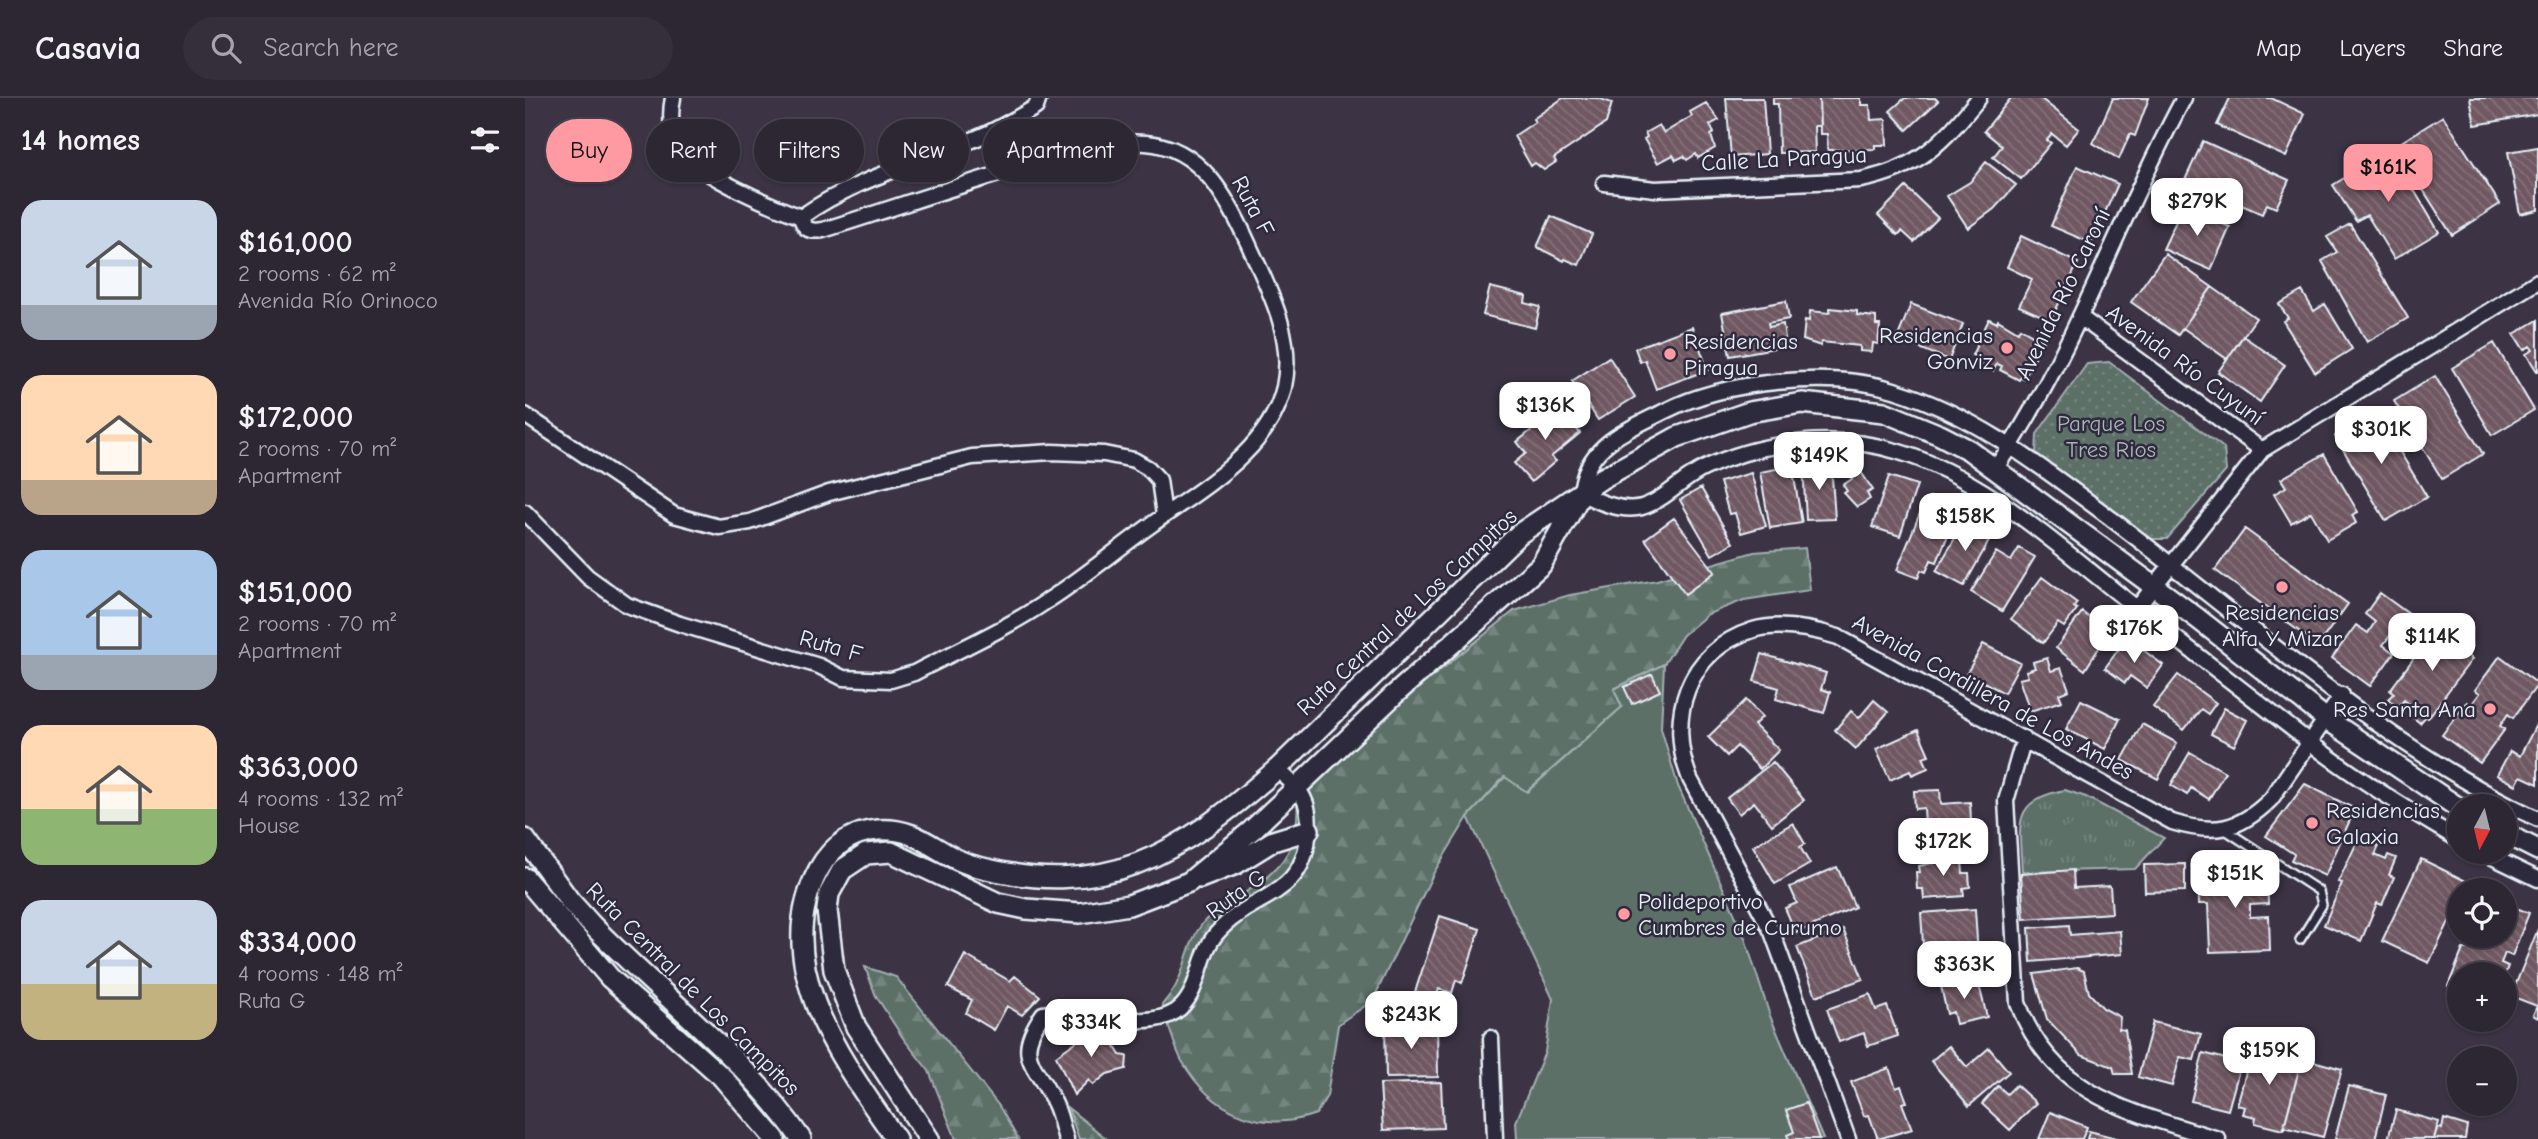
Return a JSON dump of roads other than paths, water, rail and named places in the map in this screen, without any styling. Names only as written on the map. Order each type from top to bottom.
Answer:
[{"type":"main road","name":"Ruta Central de Los Campitos","points":[[896,1139],[840,1055],[812,1001],[804,940],[808,898],[822,864],[839,844],[862,832],[897,831],[924,839],[966,864],[1040,877],[1081,877],[1125,867],[1174,848],[1236,805],[1277,769],[1519,534],[1650,451],[1698,428],[1749,412],[1802,404],[1856,407],[1884,412],[1940,435],[1995,468],[2325,718],[2447,800]]},
{"type":"main road","points":[[1189,882],[1252,830],[1541,565],[1581,494]]},
{"type":"main road","points":[[929,1139],[856,1027],[834,970],[827,910],[829,894],[842,870],[866,853],[891,852],[998,903],[1026,909],[1080,913],[1129,905],[1236,863],[1273,841],[1309,830]]},
{"type":"main road","name":"Ruta Central de Los Campitos","points":[[525,839],[570,901],[590,923],[743,1068],[783,1112],[801,1139]]},
{"type":"main road","points":[[2517,839],[2538,849]]},
{"type":"main road","name":"Ruta Central de Los Campitos","points":[[525,878],[610,978],[722,1077],[775,1139]]},
{"type":"street","points":[[673,98],[670,114],[674,138],[685,155],[743,191],[801,217],[820,203],[984,135],[1036,107],[1039,98]]},
{"type":"street","name":"Calle La Paragua","points":[[1604,183],[1655,189],[1861,180],[1888,175],[1928,154],[1979,98]]},
{"type":"street","points":[[2173,118],[2174,98]]},
{"type":"street","name":"Avenida Río Caroní","points":[[1995,468],[2012,444],[2080,317],[2184,98]]},
{"type":"street","name":"Ruta F","points":[[525,512],[588,577],[627,604],[680,624],[819,666],[843,678],[869,681],[914,673],[1046,602],[1164,515],[1217,480],[1258,437],[1283,390],[1287,365],[1282,327],[1229,200],[1213,179],[1195,163],[1170,150],[1149,143],[1118,143],[961,183],[823,230],[811,231],[803,226],[801,217]]},
{"type":"street","points":[[2137,608],[2262,450],[2538,281]]},
{"type":"street","name":"Avenida Río Cuyuní","points":[[2080,317],[2262,450]]},
{"type":"street","points":[[2447,831],[2309,742],[1981,490],[1947,470],[1874,445],[1827,441],[1747,452],[1703,469],[1640,507],[1616,506],[1581,494],[1583,475],[1595,454],[1635,426],[1670,408],[1704,398],[1796,379],[1840,380],[1892,389],[1931,402],[2012,444],[2342,695],[2442,766],[2538,819]]},
{"type":"street","points":[[525,415],[674,515],[719,527],[750,522],[829,493],[972,457],[1052,452],[1104,454],[1134,460],[1148,468],[1159,481],[1164,515]]},
{"type":"street","name":"Avenida Cordillera de Los Andes","points":[[1849,1139],[1772,932],[1690,779],[1680,755],[1682,700],[1694,673],[1708,655],[1729,640],[1755,629],[1812,629],[1838,637],[1879,657],[2172,822],[2200,831],[2223,828],[2257,813],[2271,799],[2342,695]]},
{"type":"street","points":[[2024,738],[2006,801],[2018,1003],[2025,1023],[2049,1059],[2082,1089],[2105,1101],[2218,1139]]},
{"type":"street","points":[[1277,769],[1297,787],[1309,806],[1309,830]]},
{"type":"street","name":"Ruta G","points":[[1066,1139],[1055,1103],[1027,1055],[1029,1034],[1044,1014],[1066,1010],[1148,1021],[1175,1012],[1191,994],[1204,952],[1217,933],[1291,881],[1302,867],[1309,830]]},
{"type":"street","points":[[2505,864],[2538,880]]},
{"type":"street","points":[[1491,1038],[1495,1139]]},
{"type":"lane","points":[[2223,828],[2319,891],[2322,905],[2300,940]]},
{"type":"place","name":"Residencias Gonviz","points":[[2007,348]]},
{"type":"place","name":"Residencias Piragua","points":[[1670,354]]},
{"type":"place","name":"Residencias Alfa Y Mizar","points":[[2282,587]]},
{"type":"place","name":"Res Santa Ana","points":[[2490,709]]},
{"type":"place","name":"Residencias Galaxia","points":[[2312,823]]},
{"type":"place","name":"Polideportivo Cumbres de Curumo","points":[[1624,914]]},
{"type":"park label","name":"Parque Los Tres Rios","points":[[2111,436]]}]
